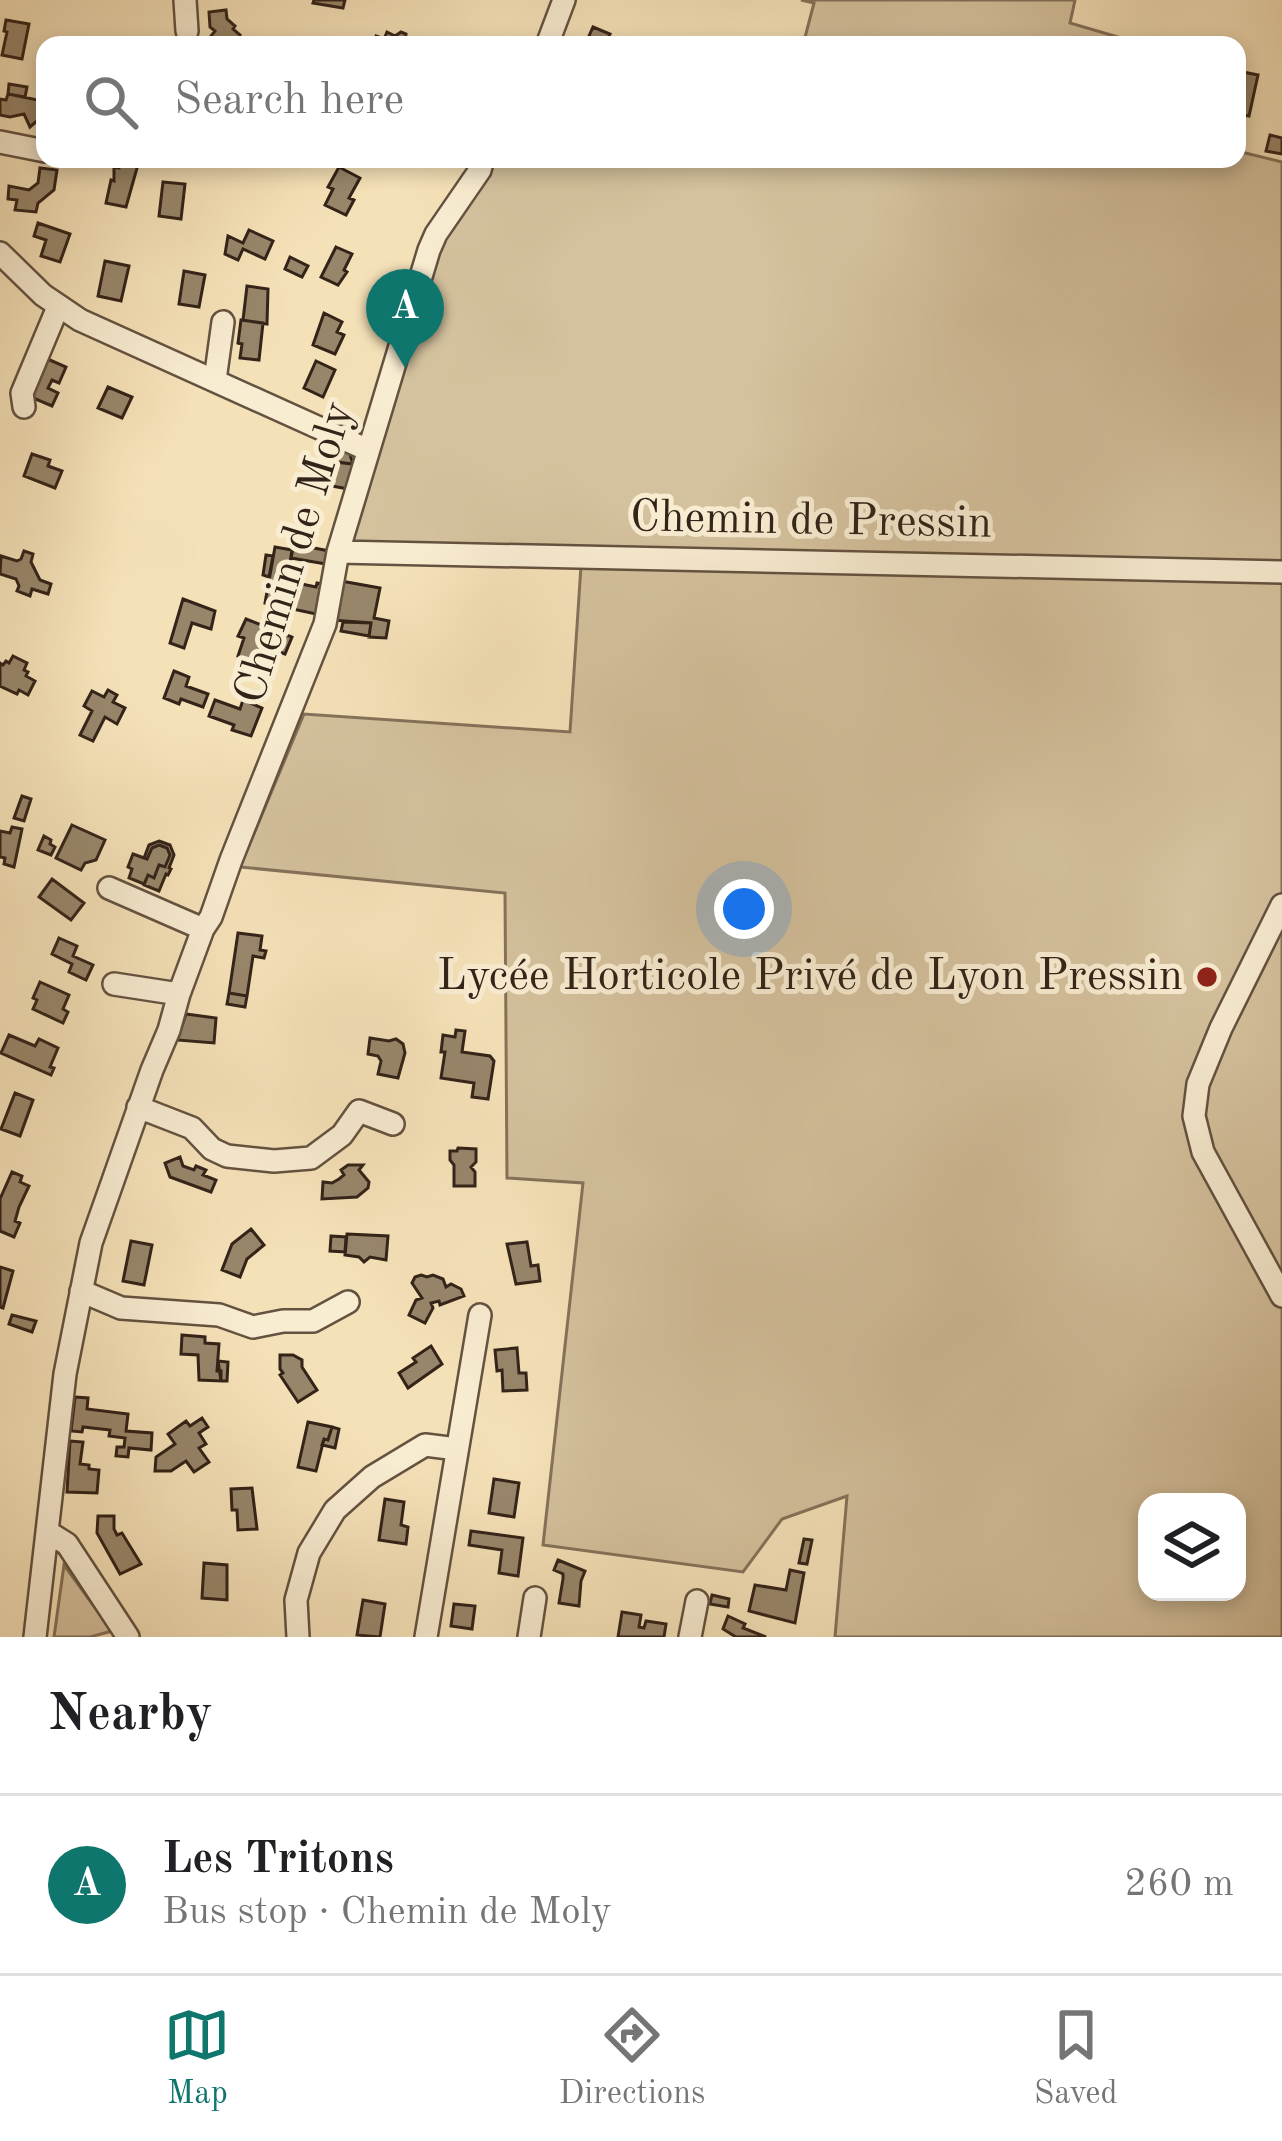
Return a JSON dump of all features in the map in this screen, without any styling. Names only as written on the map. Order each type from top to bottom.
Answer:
[{"type":"street","points":[[184,0],[187,31]]},
{"type":"street","points":[[550,36],[564,0]]},
{"type":"street","points":[[0,142],[36,149]]},
{"type":"street","name":"Chemin de Moly","points":[[35,1637],[65,1373],[91,1243],[203,929],[325,625],[338,552],[429,250],[481,168]]},
{"type":"street","points":[[3,262],[80,320],[368,450]]},
{"type":"street","points":[[25,407],[22,393],[58,307]]},
{"type":"street","points":[[215,380],[223,322]]},
{"type":"street","name":"Chemin de Pressin","points":[[338,552],[1282,572]]},
{"type":"street","points":[[109,888],[203,929]]},
{"type":"street","points":[[1282,905],[1198,1084],[1194,1116],[1203,1152],[1282,1297]]},
{"type":"street","points":[[114,984],[179,994]]},
{"type":"street","points":[[138,1107],[191,1128],[226,1156],[274,1161],[311,1158],[343,1136],[359,1111],[394,1124]]},
{"type":"street","points":[[81,1291],[121,1308],[219,1315],[254,1328],[313,1321],[348,1302]]},
{"type":"street","points":[[426,1637],[480,1315]]},
{"type":"street","points":[[298,1637],[296,1600],[309,1552],[335,1510],[372,1477],[425,1445],[457,1449]]},
{"type":"street","points":[[48,1532],[67,1544],[128,1637]]},
{"type":"street","points":[[530,1637],[535,1598]]},
{"type":"street","points":[[690,1637],[697,1601]]},
{"type":"shaded area","points":[[801,0],[1075,0],[1070,23],[1114,36],[805,36],[814,3]]},
{"type":"shaded area","points":[[1246,153],[1282,162],[1282,1637],[835,1637],[847,1496],[782,1519],[743,1572],[543,1545],[583,1183],[507,1178],[505,893],[240,867],[304,714],[570,732],[582,551],[348,544],[442,233],[482,168],[1246,168]]},
{"type":"shaded area","points":[[64,1565],[112,1631],[90,1637],[54,1637]]},
{"type":"building","points":[[314,0],[345,0],[343,8]]},
{"type":"building","points":[[226,10],[240,35],[211,36],[215,31],[209,12]]},
{"type":"building","points":[[6,20],[29,24],[22,59],[2,55]]},
{"type":"building","points":[[593,27],[610,34],[609,36],[589,36]]},
{"type":"building","points":[[1246,73],[1258,75],[1246,116]]},
{"type":"building","points":[[9,84],[27,87],[25,97],[8,94]]},
{"type":"building","points":[[8,94],[36,100],[36,122],[30,127],[24,114],[0,115],[0,99],[6,100]]},
{"type":"building","points":[[1270,135],[1282,138],[1282,154],[1266,151]]},
{"type":"building","points":[[40,168],[57,170],[54,190],[38,203],[36,212],[15,210],[17,200],[8,199],[9,186],[29,190],[38,183]]},
{"type":"building","points":[[114,168],[137,168],[126,207],[106,203]]},
{"type":"building","points":[[338,168],[360,178],[346,215],[325,205],[333,189],[328,187]]},
{"type":"building","points":[[163,182],[185,184],[181,219],[159,216]]},
{"type":"building","points":[[38,223],[70,234],[60,262],[41,256],[46,240],[34,236]]},
{"type":"building","points":[[249,230],[273,241],[265,259],[243,249],[238,260],[225,254],[228,236],[243,243]]},
{"type":"building","points":[[336,247],[352,254],[338,285],[321,277]]},
{"type":"building","points":[[290,257],[308,266],[302,277],[285,269]]},
{"type":"building","points":[[105,261],[129,266],[121,301],[98,296]]},
{"type":"building","points":[[184,271],[205,275],[199,307],[179,304]]},
{"type":"building","points":[[247,286],[268,289],[267,324],[243,320]]},
{"type":"building","points":[[324,313],[342,322],[337,332],[344,335],[335,354],[313,345]]},
{"type":"building","points":[[241,320],[263,323],[259,360],[240,358]]},
{"type":"building","points":[[43,357],[66,367],[59,383],[52,380],[48,388],[58,393],[52,406],[26,395]]},
{"type":"building","points":[[316,361],[335,370],[323,397],[304,388]]},
{"type":"building","points":[[108,387],[132,397],[122,418],[98,408]]},
{"type":"building","points":[[337,443],[349,451],[353,464],[333,462]]},
{"type":"building","points":[[32,454],[50,460],[48,466],[62,471],[55,488],[24,476]]},
{"type":"building","points":[[337,462],[353,464],[348,489],[332,486]]},
{"type":"building","points":[[294,544],[329,551],[326,564],[291,558]]},
{"type":"building","points":[[275,547],[292,550],[287,581],[322,584],[316,614],[265,603]]},
{"type":"building","points":[[24,551],[33,554],[31,562],[40,580],[51,584],[48,594],[32,589],[30,596],[17,591],[16,579],[0,574],[1,556],[17,561]]},
{"type":"building","points":[[266,555],[273,556],[269,577],[263,575]]},
{"type":"building","points":[[341,581],[380,588],[374,618],[389,621],[386,638],[369,637],[371,623],[331,620]]},
{"type":"building","points":[[183,599],[215,611],[211,629],[192,623],[184,648],[170,643]]},
{"type":"building","points":[[246,619],[292,637],[285,654],[261,645],[254,662],[238,656],[244,638],[238,636]]},
{"type":"building","points":[[343,622],[371,623],[369,636],[341,631]]},
{"type":"building","points":[[13,656],[27,663],[26,676],[35,681],[28,695],[0,686],[0,663],[9,663]]},
{"type":"building","points":[[174,671],[189,677],[186,686],[208,694],[203,707],[164,698]]},
{"type":"building","points":[[108,690],[117,695],[113,702],[125,708],[117,724],[105,717],[93,741],[80,735],[92,711],[84,706],[92,691],[104,697]]},
{"type":"building","points":[[215,700],[240,709],[243,700],[262,708],[251,736],[209,716]]},
{"type":"building","points":[[22,796],[31,799],[24,821],[14,818]]},
{"type":"building","points":[[72,825],[105,840],[96,860],[85,863],[81,870],[56,858]]},
{"type":"building","points":[[12,827],[22,829],[14,867],[0,857],[0,831],[10,833]]},
{"type":"building","points":[[44,836],[55,847],[51,855],[38,850]]},
{"type":"building","points":[[159,841],[170,845],[174,855],[159,891],[144,885],[148,875],[154,878],[159,865],[165,867],[170,855],[167,848],[152,848],[144,858],[149,845]]},
{"type":"building","points":[[159,845],[170,855],[165,867],[159,865],[154,878],[148,875],[144,884],[129,878],[133,854],[147,859]]},
{"type":"building","points":[[52,879],[84,903],[71,920],[39,897]]},
{"type":"building","points":[[238,933],[262,936],[260,950],[266,951],[264,958],[253,956],[247,996],[229,993]]},
{"type":"building","points":[[59,938],[77,946],[73,956],[93,965],[86,980],[69,972],[72,964],[52,954]]},
{"type":"building","points":[[40,982],[69,995],[63,1023],[33,1009]]},
{"type":"building","points":[[229,993],[247,996],[245,1007],[227,1004]]},
{"type":"building","points":[[186,1014],[216,1018],[214,1043],[177,1040]]},
{"type":"building","points":[[456,1030],[465,1031],[462,1052],[490,1056],[494,1061],[488,1099],[472,1097],[474,1083],[441,1078],[443,1035],[455,1037]]},
{"type":"building","points":[[9,1035],[35,1046],[39,1039],[58,1048],[51,1075],[1,1053]]},
{"type":"building","points":[[370,1038],[396,1039],[403,1044],[398,1078],[378,1074],[381,1061],[368,1054]]},
{"type":"building","points":[[15,1093],[33,1100],[20,1136],[1,1129]]},
{"type":"building","points":[[476,1149],[471,1167],[475,1186],[454,1186],[450,1151]]},
{"type":"building","points":[[180,1157],[183,1166],[206,1170],[203,1175],[216,1180],[211,1192],[170,1177],[165,1163]]},
{"type":"building","points":[[348,1165],[363,1165],[359,1170],[368,1188],[357,1197],[322,1199],[323,1182],[339,1179]]},
{"type":"building","points":[[12,1172],[29,1186],[19,1207],[15,1221],[20,1223],[14,1237],[0,1231],[0,1199]]},
{"type":"building","points":[[251,1229],[264,1245],[247,1259],[240,1277],[222,1270],[232,1244]]},
{"type":"building","points":[[347,1234],[388,1236],[386,1260],[370,1257],[364,1262],[345,1255]]},
{"type":"building","points":[[331,1236],[346,1237],[345,1252],[330,1251]]},
{"type":"building","points":[[131,1241],[152,1245],[144,1285],[123,1281]]},
{"type":"building","points":[[527,1242],[531,1266],[538,1265],[540,1281],[516,1284],[507,1244]]},
{"type":"building","points":[[0,1267],[13,1271],[3,1308],[0,1307]]},
{"type":"building","points":[[421,1275],[443,1279],[446,1287],[451,1284],[461,1289],[464,1296],[440,1305],[439,1301],[431,1303],[425,1323],[409,1315],[422,1298],[412,1283]]},
{"type":"building","points":[[12,1315],[36,1321],[32,1332],[9,1324]]},
{"type":"building","points":[[182,1335],[219,1344],[221,1381],[199,1380],[198,1355],[181,1354]]},
{"type":"building","points":[[431,1346],[442,1364],[408,1388],[399,1373]]},
{"type":"building","points":[[517,1348],[519,1373],[526,1373],[527,1390],[503,1391],[495,1350]]},
{"type":"building","points":[[280,1355],[302,1360],[317,1390],[298,1402],[280,1375]]},
{"type":"building","points":[[218,1361],[228,1362],[227,1381],[221,1381]]},
{"type":"building","points":[[75,1397],[88,1398],[87,1409],[128,1414],[126,1431],[152,1433],[151,1450],[129,1448],[128,1457],[116,1456],[125,1438],[109,1436],[110,1430],[83,1427],[82,1432],[71,1431]]},
{"type":"building","points":[[202,1418],[208,1427],[199,1433],[206,1444],[199,1448],[209,1462],[194,1472],[186,1461],[171,1471],[155,1471],[156,1457],[175,1444],[168,1434],[186,1421],[190,1426]]},
{"type":"building","points":[[308,1422],[332,1427],[316,1471],[298,1467]]},
{"type":"building","points":[[332,1427],[339,1429],[335,1448],[322,1445]]},
{"type":"building","points":[[70,1441],[83,1442],[80,1464],[99,1470],[97,1493],[67,1492]]},
{"type":"building","points":[[494,1479],[519,1483],[514,1517],[489,1513]]},
{"type":"building","points":[[252,1488],[257,1529],[238,1530],[231,1489]]},
{"type":"building","points":[[385,1499],[404,1502],[401,1525],[408,1527],[406,1544],[379,1540]]},
{"type":"building","points":[[98,1516],[114,1516],[117,1535],[122,1533],[141,1564],[120,1574],[97,1533]]},
{"type":"building","points":[[471,1531],[523,1538],[518,1576],[499,1573],[502,1550],[469,1545]]},
{"type":"building","points":[[804,1539],[812,1540],[807,1564],[799,1563]]},
{"type":"building","points":[[558,1560],[585,1571],[579,1606],[559,1603],[563,1574],[554,1570]]},
{"type":"building","points":[[204,1563],[227,1565],[227,1600],[202,1598]]},
{"type":"building","points":[[790,1570],[804,1573],[795,1623],[749,1611],[755,1585],[786,1590]]},
{"type":"building","points":[[712,1595],[729,1599],[728,1607],[710,1604]]},
{"type":"building","points":[[363,1600],[385,1604],[380,1637],[357,1635]]},
{"type":"building","points":[[454,1604],[475,1606],[472,1629],[451,1626]]},
{"type":"building","points":[[622,1612],[641,1615],[639,1627],[644,1628],[646,1621],[666,1624],[664,1637],[618,1637]]},
{"type":"building","points":[[728,1616],[766,1637],[736,1637],[723,1629]]},
{"type":"place","name":"Les Tritons","points":[[405,368]]},
{"type":"place","name":"Lycée Horticole Privé de Lyon Pressin","points":[[1207,977]]}]
